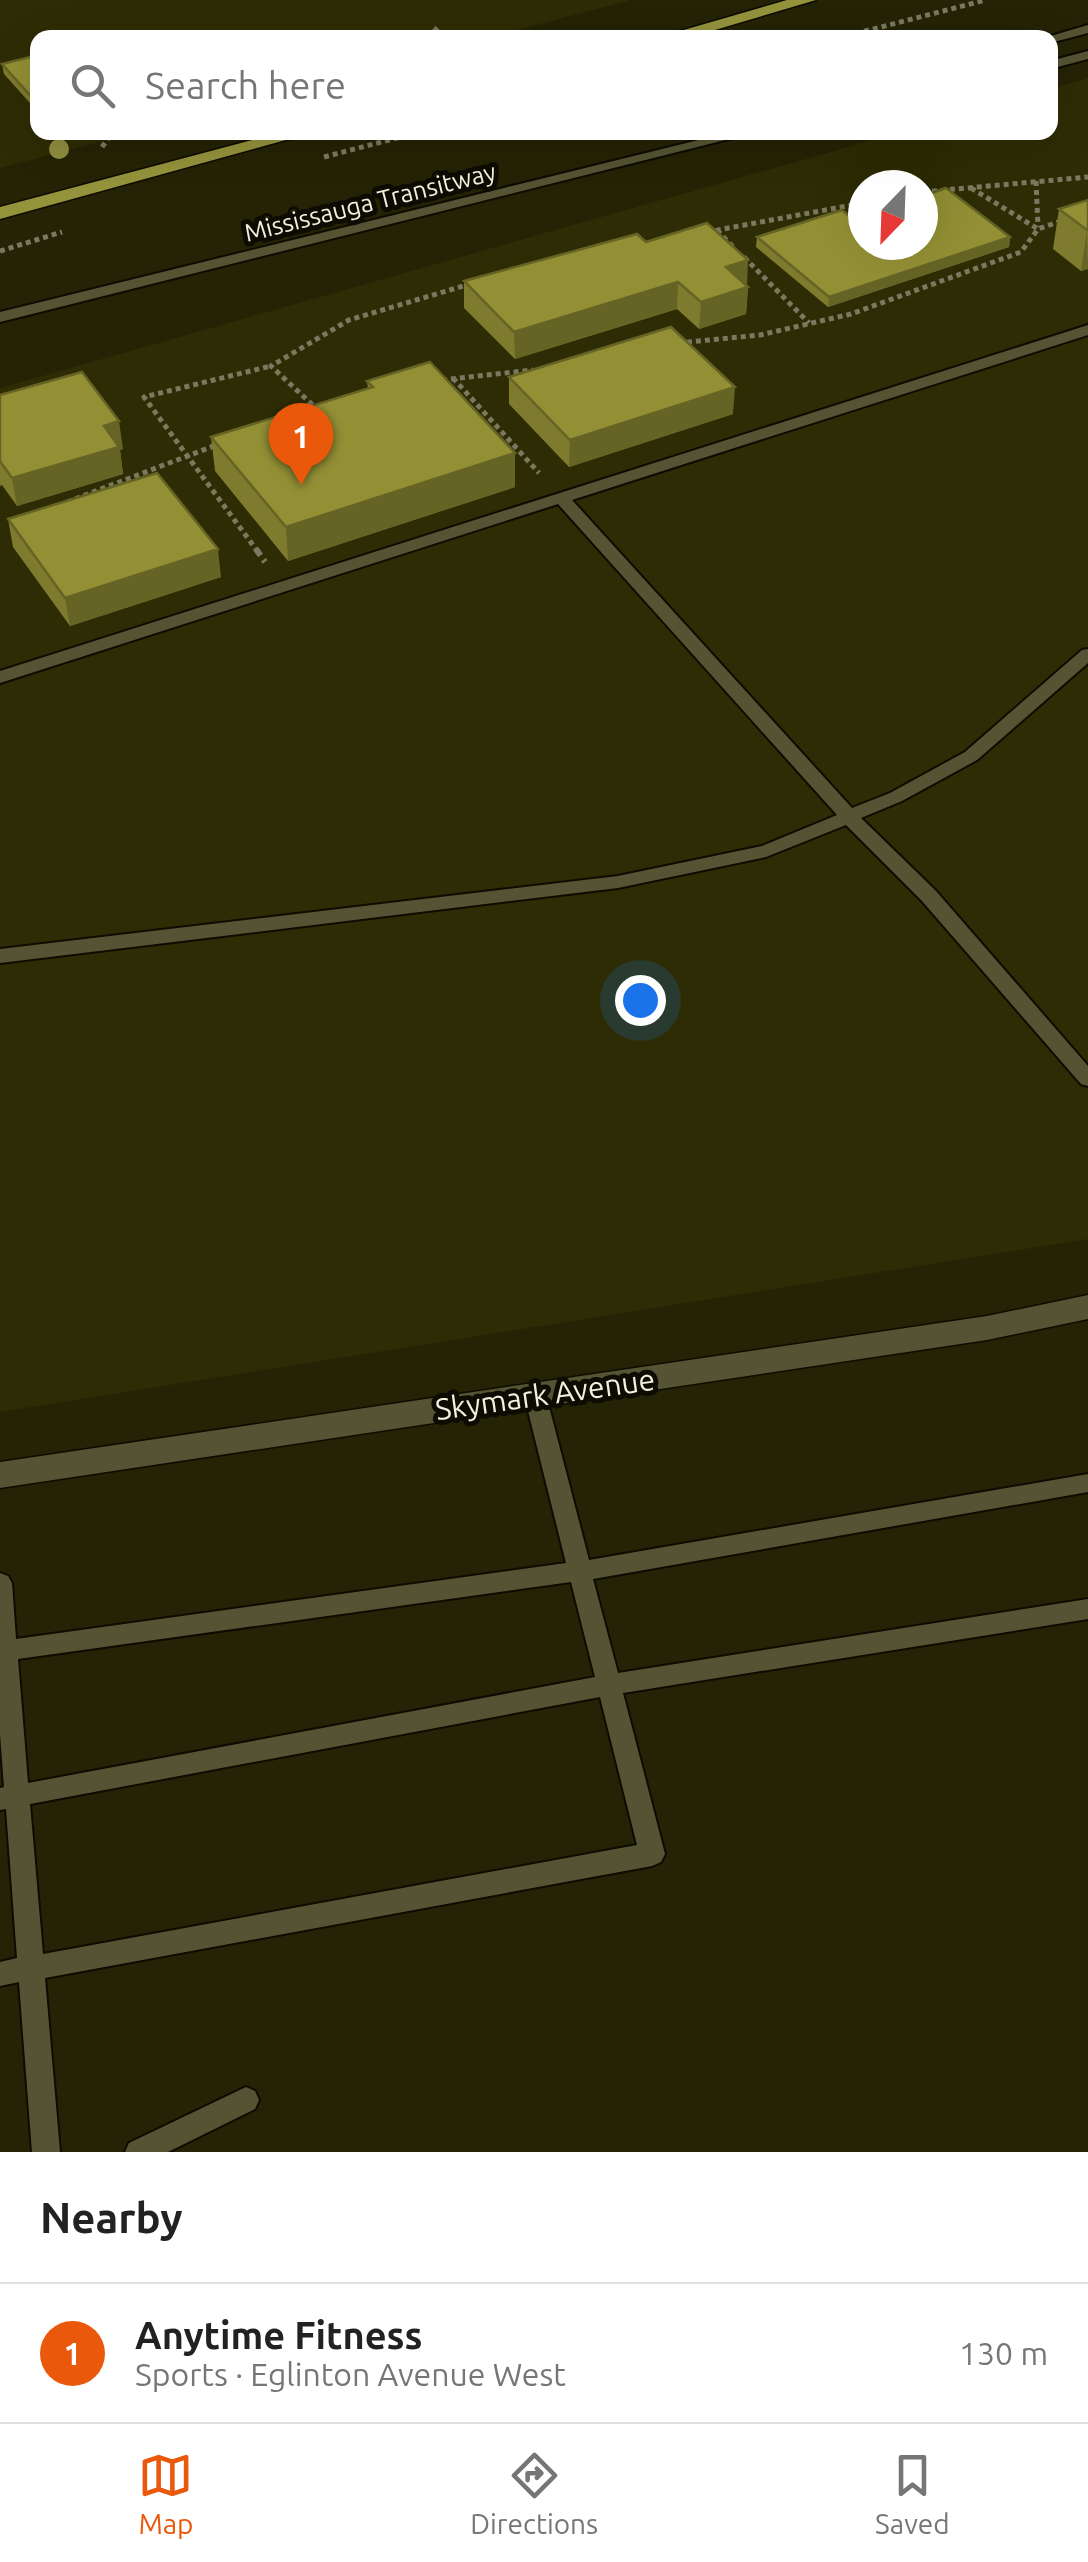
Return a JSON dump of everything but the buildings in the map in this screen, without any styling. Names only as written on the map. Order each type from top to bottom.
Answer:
[{"type":"main road","points":[[695,30],[807,0]]},
{"type":"main road","points":[[0,213],[276,140]]},
{"type":"street","name":"Skymark Avenue","points":[[0,1476],[986,1328],[1088,1307]]},
{"type":"lane","points":[[1058,37],[1088,28]]},
{"type":"lane","points":[[1058,63],[1088,55]]},
{"type":"lane","name":"Mississauga Transitway","points":[[0,317],[718,140]]},
{"type":"lane","points":[[0,677],[1088,330]]},
{"type":"lane","points":[[562,499],[850,817],[929,896],[1088,1079]]},
{"type":"lane","points":[[0,956],[618,882],[766,851],[896,797],[971,756],[1088,654]]},
{"type":"lane","points":[[0,1974],[652,1854],[536,1395]]},
{"type":"lane","points":[[5,1651],[580,1571],[1088,1482]]},
{"type":"lane","points":[[0,1583],[8,1797],[31,1968],[46,2152]]},
{"type":"lane","points":[[8,1797],[608,1684],[1088,1608]]},
{"type":"lane","points":[[139,2152],[246,2100]]},
{"type":"path","points":[[869,30],[986,0]]},
{"type":"path","points":[[435,30],[439,26]]},
{"type":"path","points":[[102,147],[107,140]]},
{"type":"path","points":[[938,190],[1088,177]]},
{"type":"path","points":[[1036,181],[1038,229]]},
{"type":"path","points":[[968,186],[1038,229]]},
{"type":"path","points":[[699,234],[848,206]]},
{"type":"path","points":[[664,344],[760,335],[850,314],[1021,252],[1038,229],[1071,218]]},
{"type":"path","points":[[717,230],[810,324]]},
{"type":"path","points":[[284,586],[144,397],[271,366],[349,320],[478,282]]},
{"type":"path","points":[[271,366],[319,412]]},
{"type":"path","points":[[435,381],[538,369]]},
{"type":"path","points":[[452,377],[562,499]]},
{"type":"path","points":[[304,416],[335,407]]},
{"type":"path","points":[[62,504],[220,444]]},
{"type":"shaded area","points":[[0,0],[631,0],[517,30],[30,30],[30,140],[106,140],[0,168]]},
{"type":"shaded area","points":[[1088,78],[1088,1239],[0,1412],[0,388],[872,140],[1058,140],[1058,87]]},
{"type":"place","name":"Anytime Fitness","points":[[301,485]]}]
